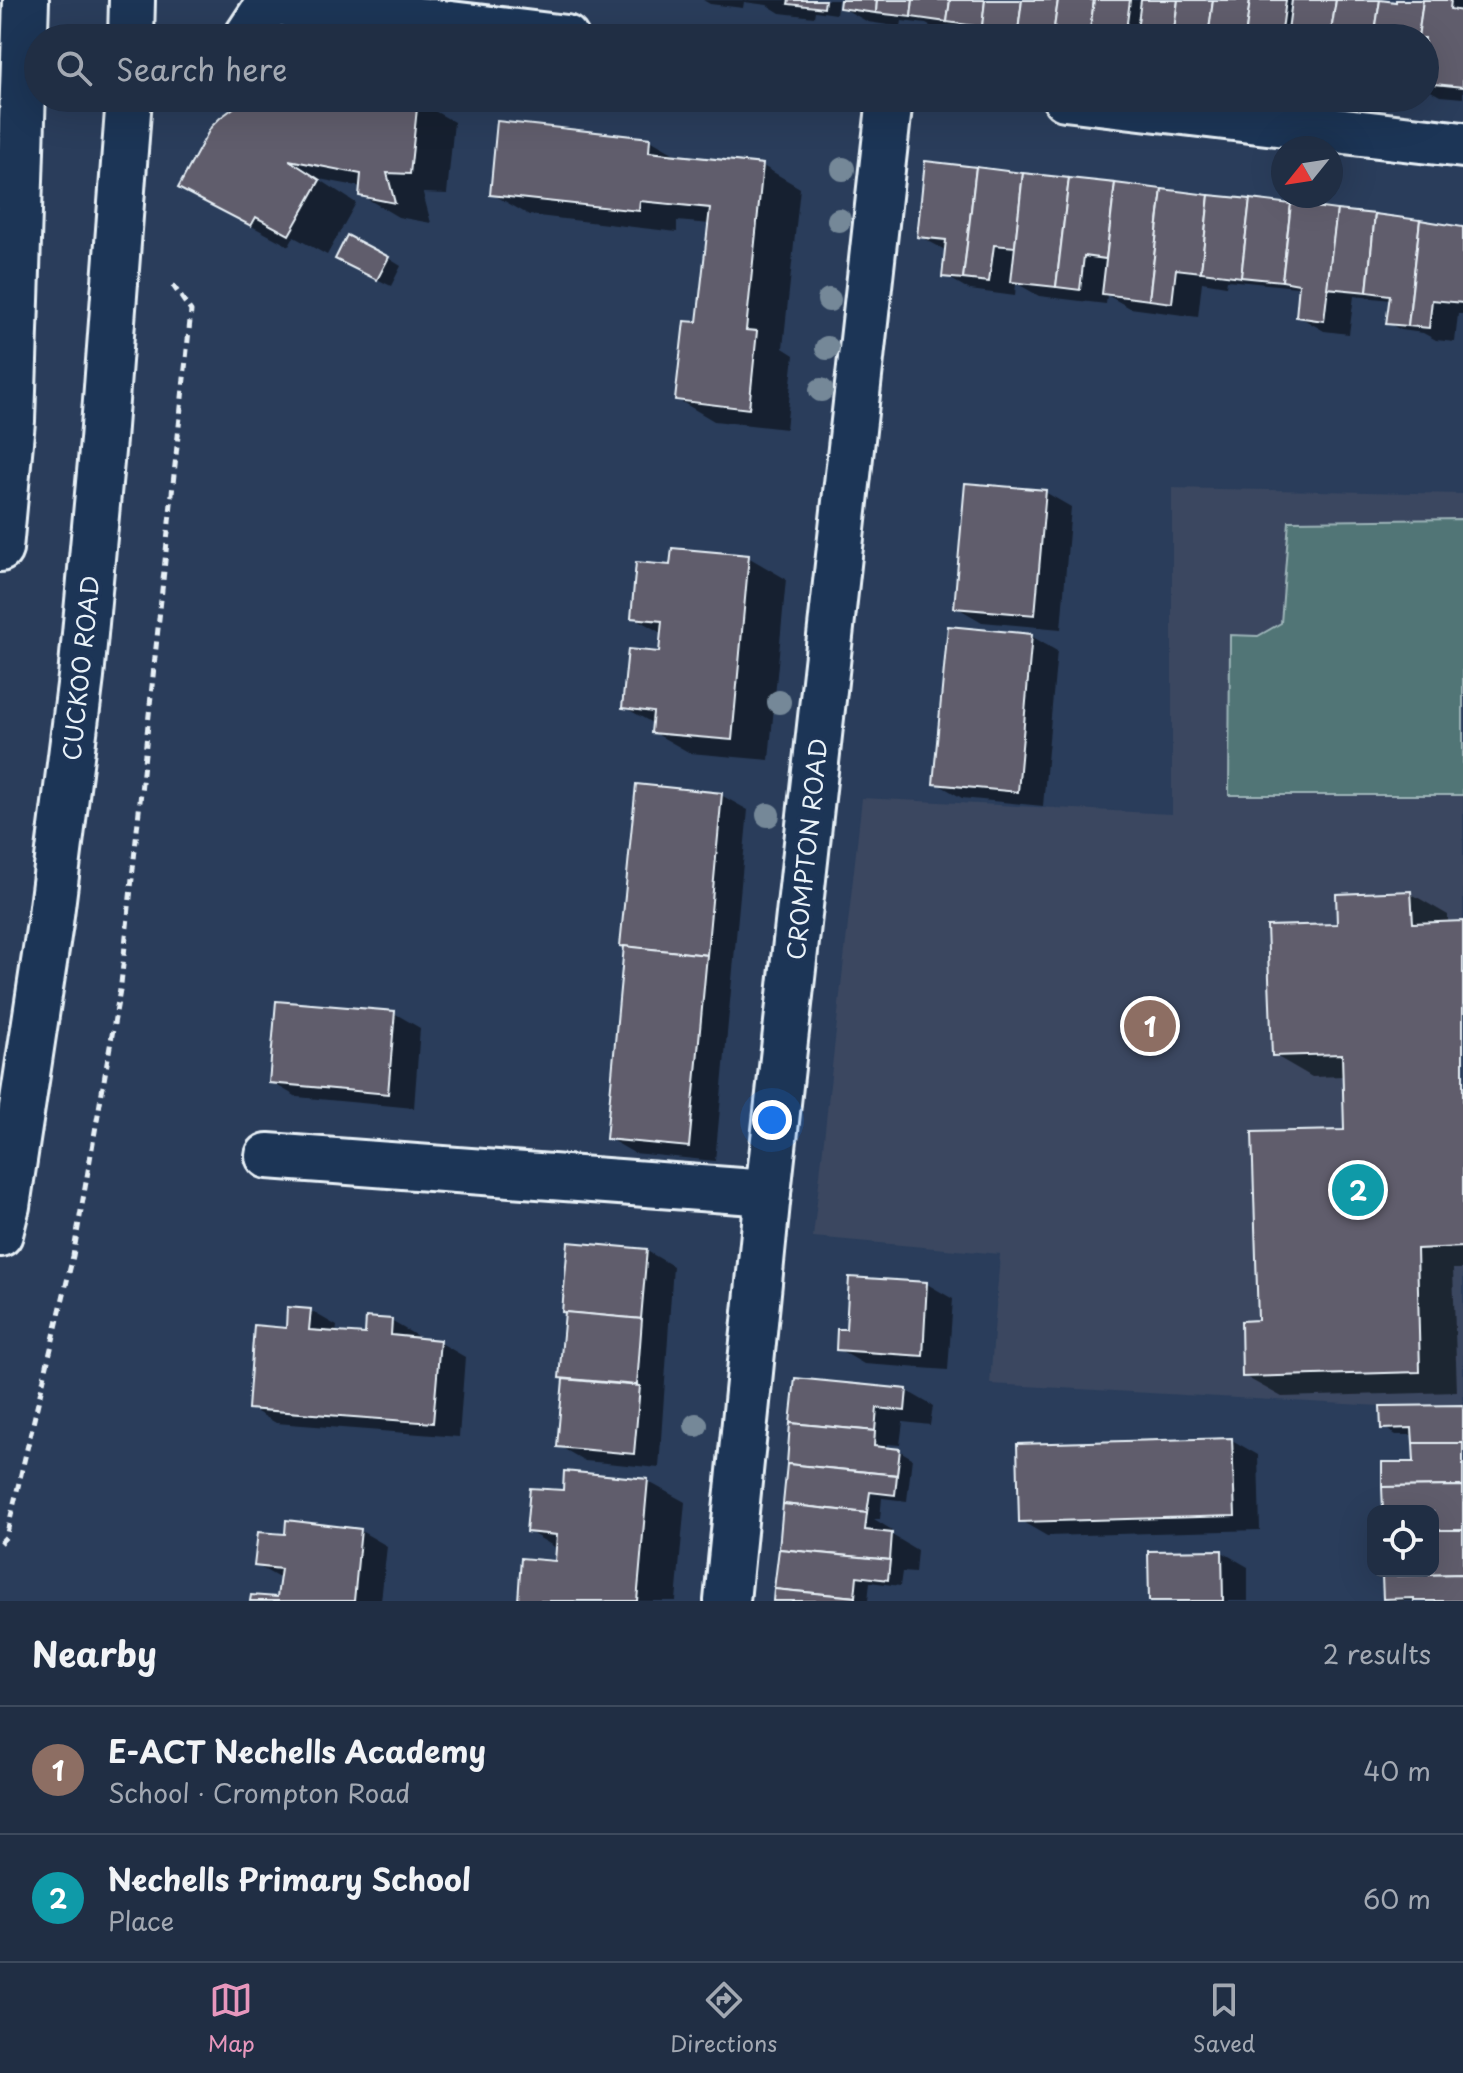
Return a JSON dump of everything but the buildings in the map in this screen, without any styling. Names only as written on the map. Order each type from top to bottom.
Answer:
[{"type":"street","points":[[25,24],[26,0]]},
{"type":"street","points":[[131,24],[132,0]]},
{"type":"street","points":[[255,24],[270,1],[454,24]]},
{"type":"street","points":[[0,549],[24,43]]},
{"type":"street","name":"CUCKOO ROAD","points":[[0,1234],[50,923],[81,677],[128,112]]},
{"type":"street","name":"CROMPTON ROAD","points":[[727,1601],[768,1193],[888,112]]},
{"type":"street","points":[[1184,112],[1463,145]]},
{"type":"street","points":[[268,1156],[768,1193]]},
{"type":"path","points":[[0,1543],[6,1537],[73,1256],[121,984],[191,311],[165,275]]},
{"type":"shaded area","points":[[1172,488],[1463,494],[1463,1405],[1380,1406],[990,1384],[1000,1254],[813,1237],[862,798],[1172,814]]},
{"type":"green space","points":[[1463,519],[1463,795],[1229,795],[1230,635],[1258,636],[1281,623],[1289,521]]},
{"type":"place","name":"E-ACT Nechells Academy","points":[[1150,1026]]},
{"type":"place","name":"Nechells Primary School","points":[[1358,1190]]}]
